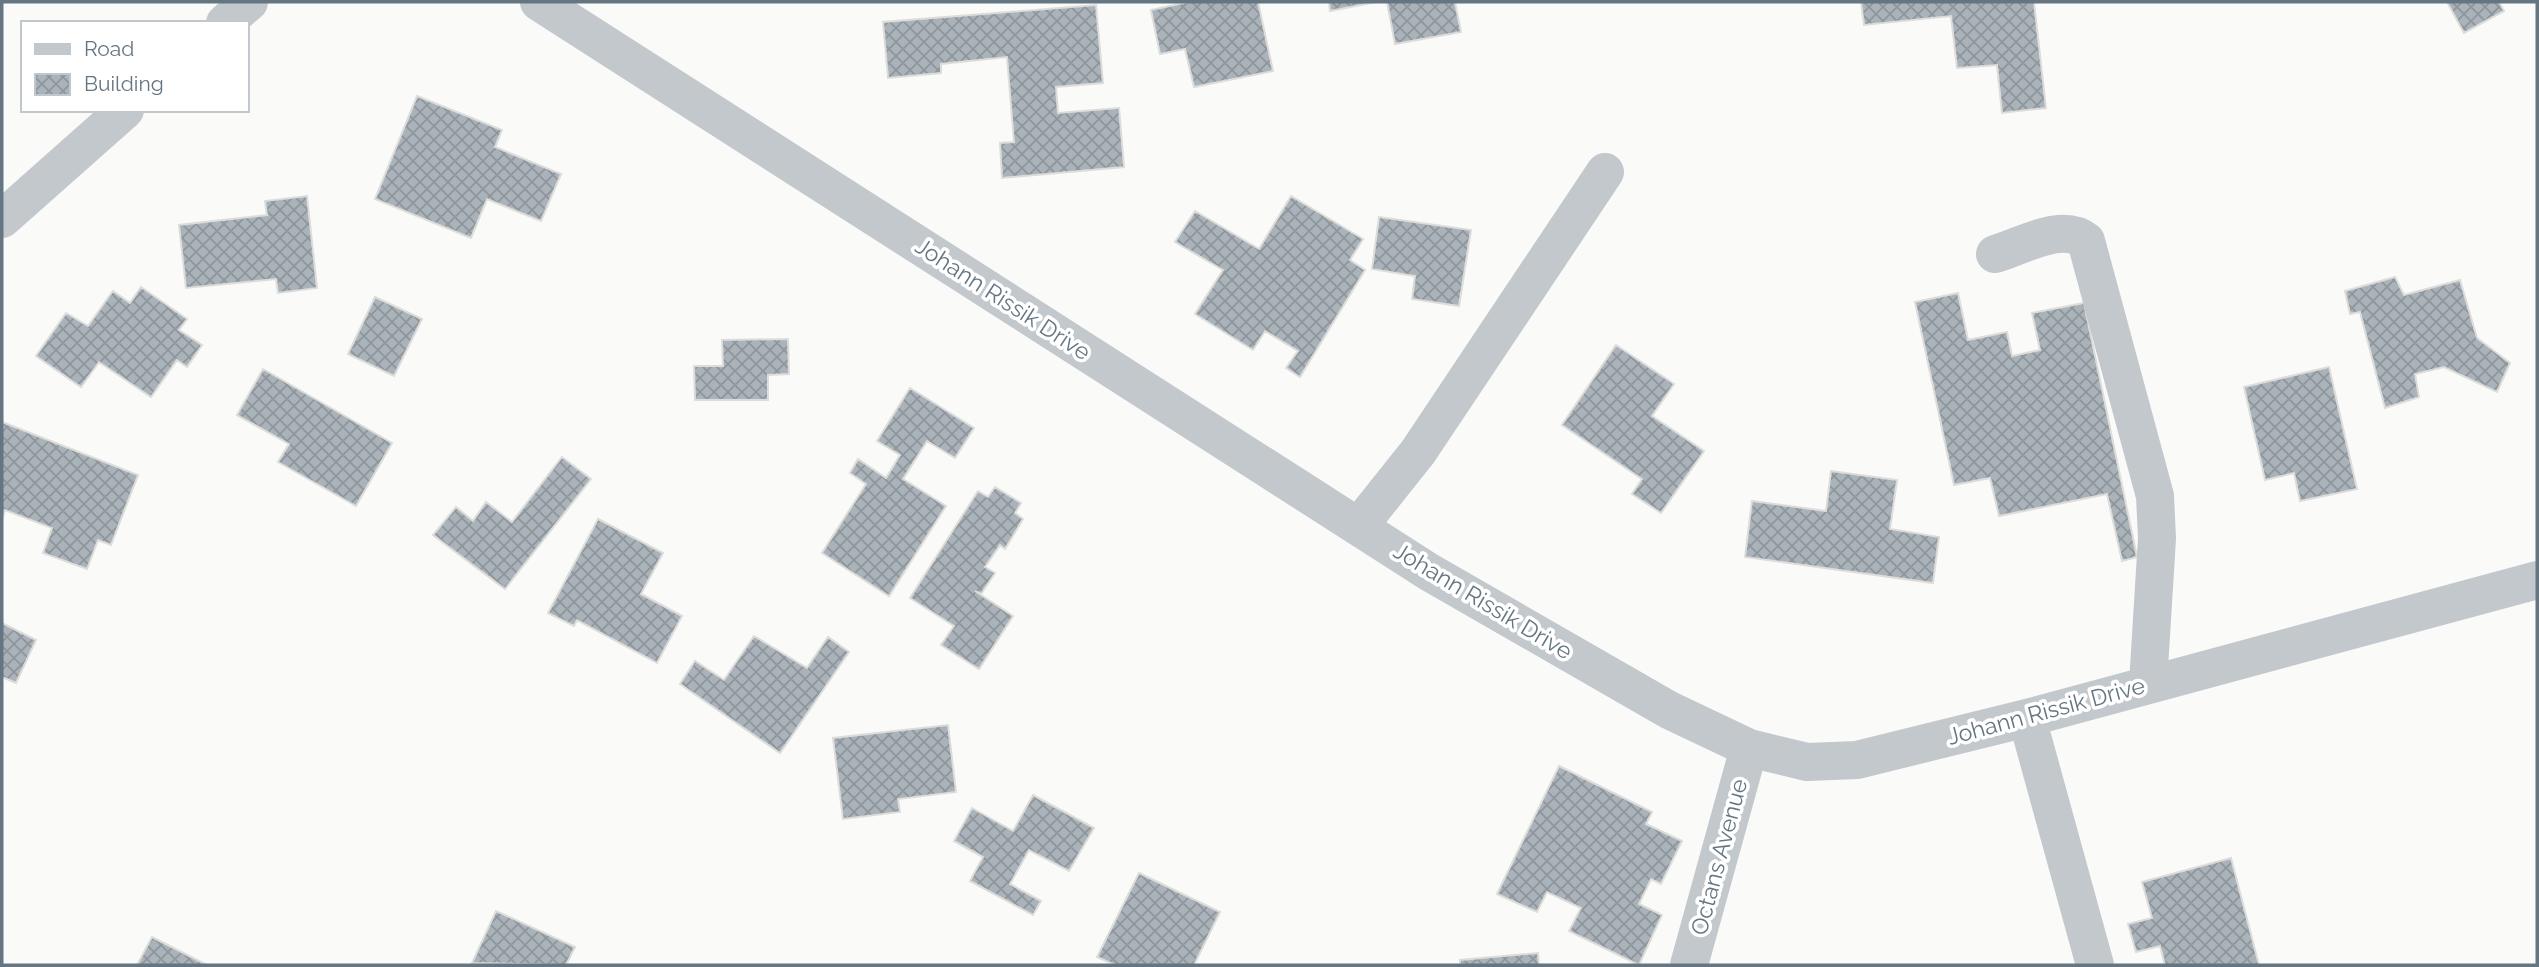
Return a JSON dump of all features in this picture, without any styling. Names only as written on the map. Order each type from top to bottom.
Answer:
[{"type":"street","points":[[227,21],[249,2]]},
{"type":"street","name":"Johann Rissik Drive","points":[[539,2],[1453,586],[1645,697],[1749,748],[1807,762],[1857,760],[2027,718],[2537,580]]},
{"type":"street","points":[[2,219],[123,112]]},
{"type":"street","points":[[1359,526],[1418,452],[1605,172]]},
{"type":"street","points":[[1996,254],[2064,232],[2078,235],[2086,241],[2155,496],[2157,538],[2148,684]]},
{"type":"street","points":[[2027,718],[2095,965]]},
{"type":"street","name":"Octans Avenue","points":[[1689,965],[1749,748]]},
{"type":"building","points":[[1188,2],[1258,2],[1273,71],[1194,87],[1185,49],[1160,54],[1151,10]]},
{"type":"building","points":[[1329,2],[1376,2],[1330,11]]},
{"type":"building","points":[[1387,2],[1455,2],[1461,32],[1395,44]]},
{"type":"building","points":[[1861,2],[2034,2],[2046,108],[2002,113],[1997,65],[1957,68],[1951,16],[1864,25]]},
{"type":"building","points":[[2447,2],[2499,2],[2504,11],[2464,33]]},
{"type":"building","points":[[1096,5],[1103,83],[1056,87],[1058,113],[1119,108],[1124,167],[1002,178],[1000,143],[1014,142],[1007,57],[941,64],[941,73],[888,78],[883,22]]},
{"type":"building","points":[[417,96],[502,130],[495,147],[561,174],[541,221],[487,199],[471,238],[375,199]]},
{"type":"building","points":[[307,196],[317,288],[278,293],[276,279],[186,288],[179,225],[267,215],[265,201]]},
{"type":"building","points":[[1291,196],[1363,239],[1350,260],[1365,270],[1300,377],[1286,368],[1298,351],[1265,331],[1253,350],[1195,314],[1223,270],[1175,242],[1195,211],[1259,249]]},
{"type":"building","points":[[1379,217],[1471,230],[1459,306],[1412,299],[1415,276],[1372,269]]},
{"type":"building","points":[[2395,277],[2404,295],[2460,280],[2477,338],[2510,363],[2497,392],[2444,367],[2415,374],[2419,397],[2385,408],[2360,312],[2350,314],[2345,291]]},
{"type":"building","points":[[141,287],[187,319],[179,330],[202,345],[187,367],[177,360],[151,397],[99,362],[81,387],[36,356],[66,313],[88,326],[113,291],[130,303]]},
{"type":"building","points":[[1958,293],[1968,340],[2007,332],[2012,356],[2040,350],[2032,313],[2084,303],[2137,557],[2122,561],[2107,494],[1999,516],[1990,478],[1954,485],[1915,302]]},
{"type":"building","points":[[375,297],[422,319],[394,376],[348,354]]},
{"type":"building","points":[[788,339],[789,374],[768,375],[768,400],[695,400],[694,366],[723,366],[722,340]]},
{"type":"building","points":[[1616,345],[1674,384],[1652,416],[1704,451],[1661,513],[1632,494],[1642,479],[1562,425]]},
{"type":"building","points":[[2329,367],[2357,489],[2300,501],[2294,473],[2265,480],[2244,387]]},
{"type":"building","points":[[263,369],[392,443],[356,506],[278,462],[289,444],[237,415]]},
{"type":"building","points":[[910,388],[974,428],[955,458],[927,441],[903,479],[946,506],[889,596],[822,553],[866,484],[850,473],[858,459],[886,478],[900,455],[877,441]]},
{"type":"building","points":[[2,422],[138,475],[111,545],[98,540],[87,569],[43,553],[52,528],[5,510],[2,519]]},
{"type":"building","points":[[562,457],[591,479],[505,589],[433,535],[456,507],[473,521],[486,502],[512,522]]},
{"type":"building","points":[[1831,471],[1897,480],[1890,529],[1939,537],[1933,583],[1745,557],[1752,501],[1826,511]]},
{"type":"building","points":[[995,487],[1021,503],[1015,513],[1023,519],[1005,549],[1000,545],[985,567],[995,573],[981,594],[975,591],[1013,616],[979,669],[941,645],[954,626],[910,598],[978,491],[988,497]]},
{"type":"building","points":[[598,519],[663,553],[641,594],[682,616],[657,663],[577,620],[574,626],[548,613]]},
{"type":"building","points":[[2,623],[36,640],[16,683],[2,677]]},
{"type":"building","points":[[754,636],[807,668],[828,637],[849,652],[780,753],[680,684],[695,661],[724,680]]},
{"type":"building","points":[[948,725],[956,792],[898,799],[900,812],[843,819],[833,738]]},
{"type":"building","points":[[1559,766],[1652,812],[1646,824],[1682,841],[1661,884],[1651,879],[1639,904],[1662,915],[1639,965],[1569,931],[1581,908],[1547,892],[1537,912],[1497,894]]},
{"type":"building","points":[[1033,795],[1094,828],[1069,871],[1029,850],[1010,884],[1041,901],[1033,915],[970,881],[983,857],[954,841],[972,808],[1013,831]]},
{"type":"building","points":[[2231,858],[2259,965],[2165,965],[2160,946],[2136,952],[2128,924],[2152,918],[2142,882]]},
{"type":"building","points":[[1139,873],[1220,912],[1194,965],[1115,965],[1097,957]]},
{"type":"building","points":[[496,911],[575,947],[566,965],[472,963]]},
{"type":"building","points":[[152,937],[207,965],[137,965]]},
{"type":"building","points":[[1538,953],[1539,965],[1460,965],[1460,960]]}]
